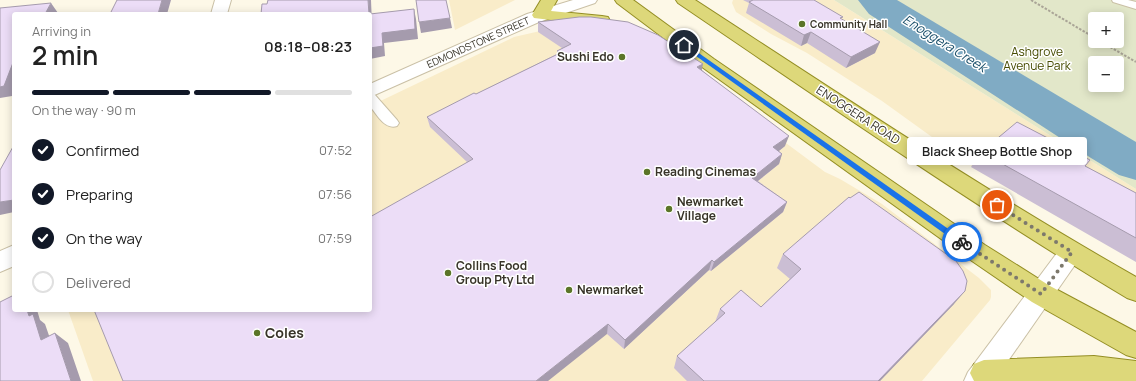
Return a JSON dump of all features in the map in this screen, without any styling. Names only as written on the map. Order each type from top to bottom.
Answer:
[{"type":"main road","points":[[549,0],[540,15],[660,28]]},
{"type":"main road","points":[[623,0],[911,207],[1041,294],[1136,346]]},
{"type":"main road","name":"ENOGGERA ROAD","points":[[684,0],[709,8],[948,175],[1136,290]]},
{"type":"main road","points":[[981,377],[1094,369],[1136,374]]},
{"type":"street","points":[[220,12],[223,0]]},
{"type":"street","name":"EDMONDSTONE STREET","points":[[372,90],[491,35],[540,15],[589,0]]},
{"type":"street","points":[[981,377],[1072,252]]},
{"type":"street","points":[[0,262],[12,256]]},
{"type":"lane","points":[[1117,0],[1136,6]]},
{"type":"lane","points":[[372,100],[392,123]]},
{"type":"path","points":[[1031,0],[1088,34]]},
{"type":"path","points":[[1112,48],[1136,62]]},
{"type":"shaded area","points":[[449,0],[515,0],[455,30]]},
{"type":"shaded area","points":[[733,0],[834,0],[1136,189],[1136,260],[975,168],[882,101],[807,53],[771,34],[736,12],[732,3]]},
{"type":"shaded area","points":[[562,26],[728,100],[825,172],[840,179],[882,204],[979,278],[991,290],[990,300],[922,381],[93,381],[69,312],[372,312],[372,105],[514,37]]},
{"type":"green space","name":"Ashgrove Avenue Park","points":[[834,0],[1136,0],[1136,189]]},
{"type":"building","points":[[117,0],[162,0],[159,12],[111,12]]},
{"type":"building","points":[[268,0],[368,0],[369,12],[261,12],[262,4],[267,4]]},
{"type":"building","points":[[416,0],[446,0],[450,18],[419,22]]},
{"type":"building","points":[[753,0],[814,0],[843,17],[840,18],[880,42],[851,57],[811,32],[804,35],[749,2]]},
{"type":"building","points":[[51,3],[46,12],[12,12],[12,65],[4,86],[0,87],[0,8]]},
{"type":"building","points":[[414,9],[415,29],[382,33],[383,46],[372,48],[372,14]]},
{"type":"building","name":"Newmarket Village","points":[[591,17],[628,22],[658,35],[703,64],[697,67],[789,136],[773,147],[782,154],[752,178],[787,202],[714,262],[712,260],[625,340],[608,324],[536,381],[123,381],[95,312],[372,312],[372,216],[473,159],[427,117],[474,93],[476,94],[560,53],[557,51],[571,44],[538,22]]},
{"type":"building","points":[[1017,122],[1090,160],[1085,166],[1136,193],[1136,238],[981,152]]},
{"type":"building","points":[[12,149],[12,200],[0,202],[0,170]]},
{"type":"building","points":[[859,192],[956,261],[963,271],[967,281],[965,291],[878,381],[704,381],[677,356],[725,313],[720,309],[741,290],[761,307],[801,269],[783,254],[849,197],[850,198]]},
{"type":"building","points":[[12,296],[12,312],[28,312],[29,316],[33,314],[41,340],[55,333],[71,381],[0,381],[0,302]]},
{"type":"waterway","name":"Enoggera Creek","points":[[876,0],[882,6],[1107,147],[1136,163]]},
{"type":"way so far","points":[[962,242],[1041,294],[1072,252],[997,205]]},
{"type":"place","name":"Community Hall","points":[[802,24]]},
{"type":"place","name":"Sushi Edo","points":[[622,57]]},
{"type":"place","name":"Reading Cinemas","points":[[647,172]]},
{"type":"place","name":"Black Sheep Bottle Shop","points":[[997,205]]},
{"type":"place","name":"Newmarket Village","points":[[669,209]]},
{"type":"place","name":"Collins Food Group Pty Ltd","points":[[448,273]]},
{"type":"place","name":"Newmarket","points":[[569,290]]},
{"type":"place","name":"Coles","points":[[257,333]]},
{"type":"route","points":[[684,45],[962,242]]}]
